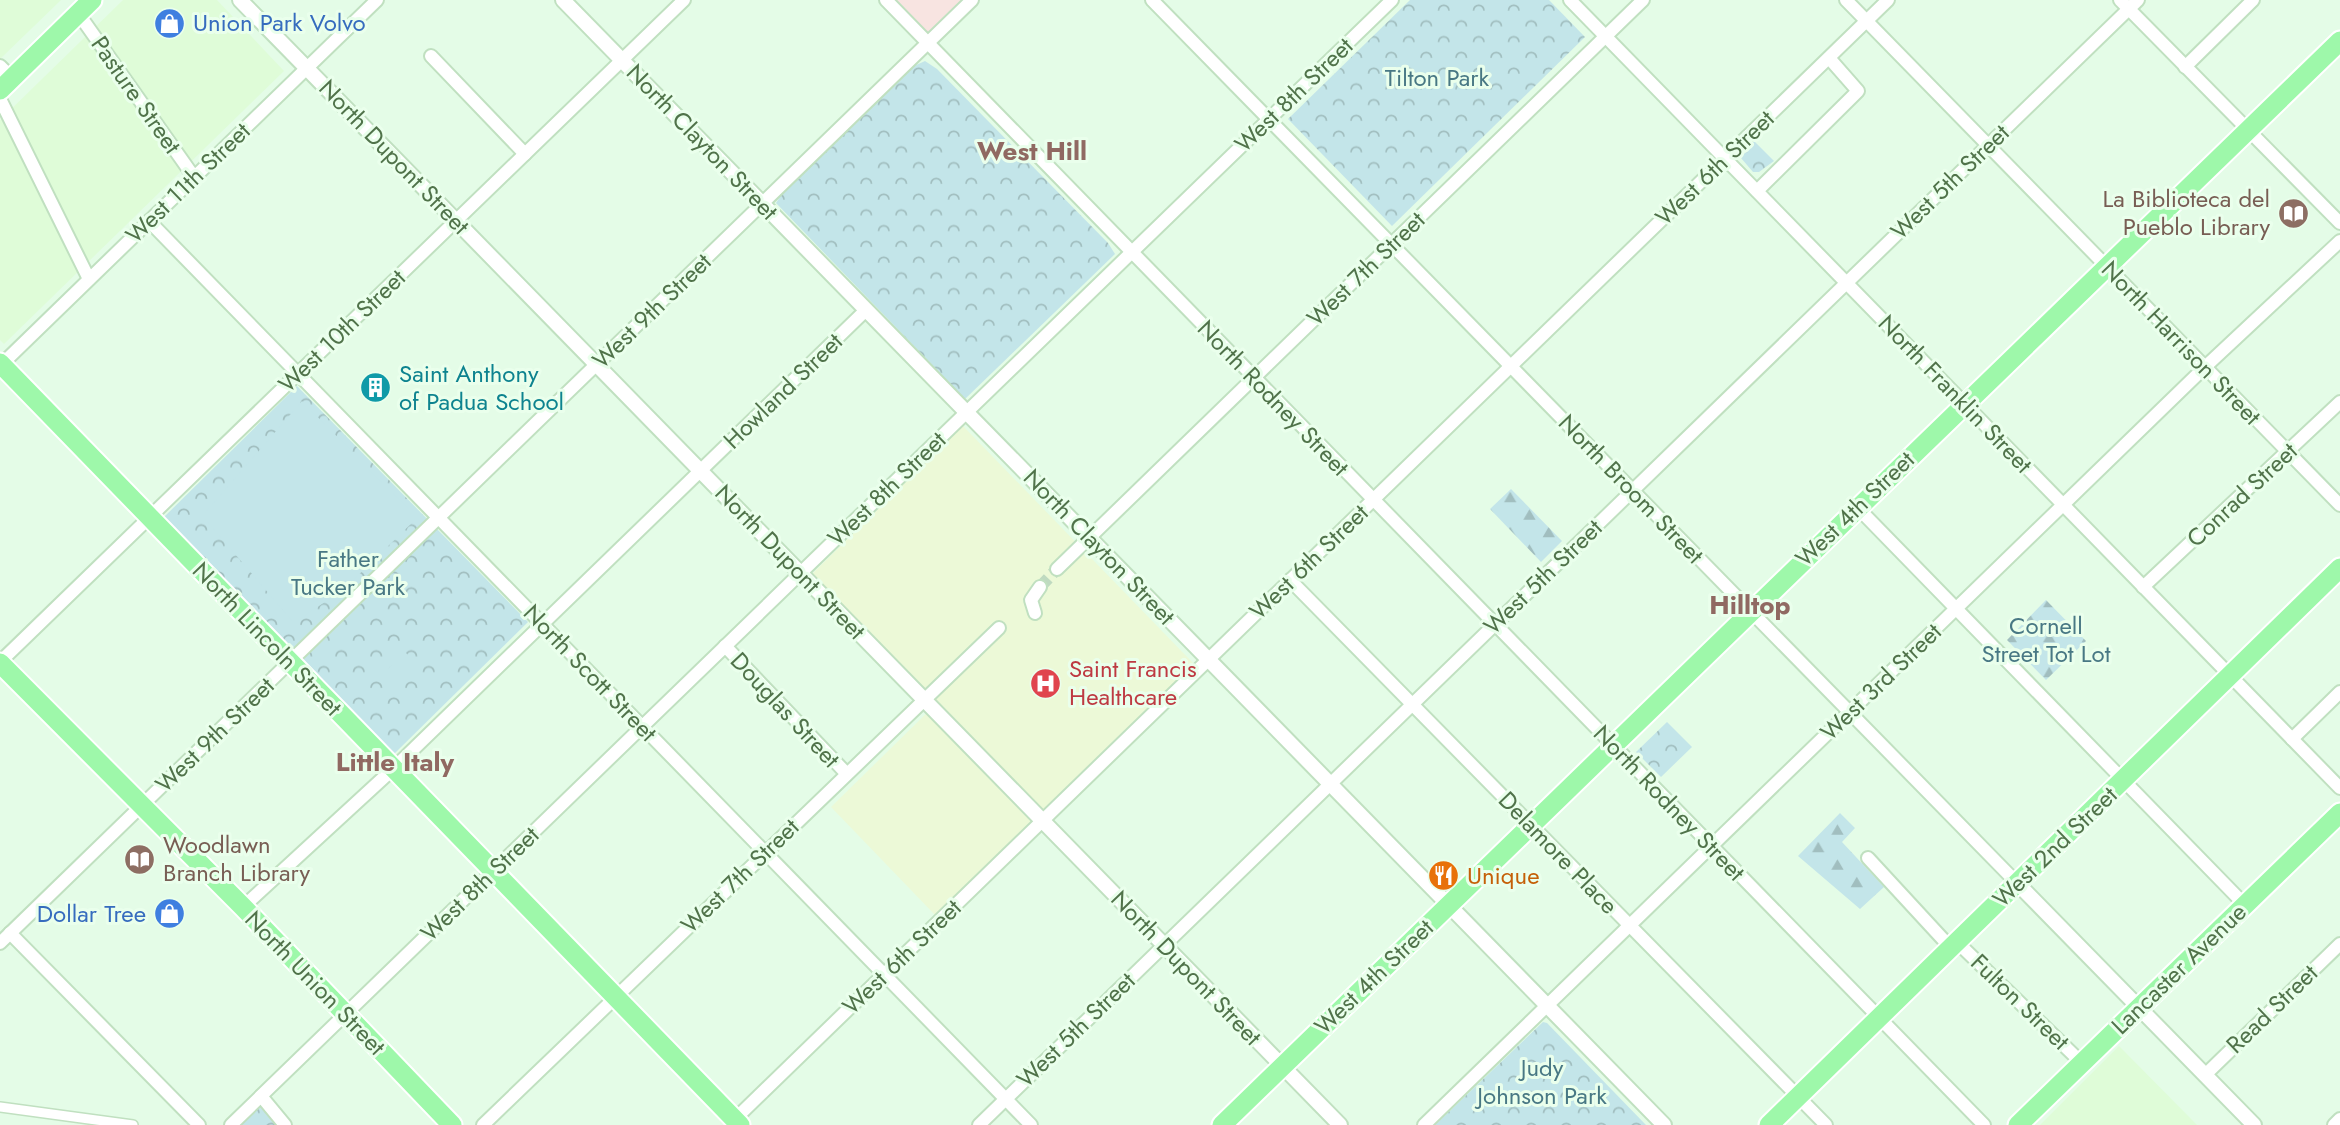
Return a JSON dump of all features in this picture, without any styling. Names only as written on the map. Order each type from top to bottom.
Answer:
[{"type":"main road","points":[[4,78],[85,7]]},
{"type":"main road","name":"West 4th Street","points":[[1222,1125],[2340,41]]},
{"type":"main road","name":"North Lincoln Street","points":[[0,365],[735,1123]]},
{"type":"main road","name":"West 2nd Street","points":[[1769,1125],[2340,568]]},
{"type":"main road","name":"North Union Street","points":[[0,662],[243,907],[453,1125]]},
{"type":"main road","name":"Lancaster Avenue","points":[[2018,1125],[2340,813]]},
{"type":"street","name":"North Dupont Street","points":[[240,0],[1340,1125]]},
{"type":"street","name":"West 11th Street","points":[[0,365],[377,0]]},
{"type":"street","name":"North Clayton Street","points":[[563,0],[1664,1125]]},
{"type":"street","name":"West 10th Street","points":[[0,662],[684,0]]},
{"type":"street","name":"North Rodney Street","points":[[887,0],[1984,1125]]},
{"type":"street","name":"West 9th Street","points":[[0,943],[972,0]]},
{"type":"street","name":"North Broom Street","points":[[1152,0],[2254,1125]]},
{"type":"street","name":"West 8th Street","points":[[231,1125],[1392,0]]},
{"type":"street","name":"North Franklin Street","points":[[1570,0],[2340,788]]},
{"type":"street","name":"West 7th Street","points":[[1057,569],[1643,0]]},
{"type":"street","name":"North Harrison Street","points":[[1846,0],[2340,505]]},
{"type":"street","name":"West 6th Street","points":[[735,1123],[1042,821],[1888,0]]},
{"type":"street","points":[[2185,67],[2253,0]]},
{"type":"street","points":[[2129,3],[2185,67],[2340,223]]},
{"type":"street","name":"West 5th Street","points":[[979,1125],[1988,146],[2129,3]]},
{"type":"street","name":"Pasture Street","points":[[85,7],[194,177]]},
{"type":"street","points":[[431,56],[524,154]]},
{"type":"street","points":[[1757,191],[1858,91],[1829,58]]},
{"type":"street","points":[[0,99],[89,279]]},
{"type":"street","name":"North Scott Street","points":[[149,221],[1031,1125]]},
{"type":"street","name":"West 3rd Street","points":[[1424,1125],[2205,367],[2340,241]]},
{"type":"street","name":"Howland Street","points":[[243,907],[393,769],[866,310]]},
{"type":"street","name":"Conrad Street","points":[[2143,587],[2340,402]]},
{"type":"street","points":[[1857,507],[2245,905]]},
{"type":"street","name":"Delamore Place","points":[[1290,580],[1826,1125]]},
{"type":"street","points":[[1035,612],[1031,600],[1040,587]]},
{"type":"street","name":"West 7th Street","points":[[483,1125],[999,628]]},
{"type":"street","name":"Douglas Street","points":[[725,646],[846,773]]},
{"type":"street","points":[[2292,739],[2340,692]]},
{"type":"street","name":"Fulton Street","points":[[1868,858],[1954,945],[2082,1063]]},
{"type":"street","points":[[10,933],[199,1125]]},
{"type":"street","name":"Read Street","points":[[2205,1075],[2340,944]]},
{"type":"street","points":[[261,1096],[285,1125]]},
{"type":"street","points":[[0,1107],[132,1125]]},
{"type":"street","points":[[2334,1125],[2340,1119]]},
{"type":"shaded area","points":[[0,0],[61,0],[0,59]]},
{"type":"shaded area","points":[[123,0],[217,0],[284,71],[4,344],[0,340],[0,120]]},
{"type":"shaded area","points":[[885,0],[972,0],[927,44]]},
{"type":"shaded area","name":"Saint Francis Healthcare","points":[[963,426],[1194,664],[936,916],[831,807],[937,703],[812,574]]},
{"type":"shaded area","points":[[2119,1046],[2197,1125],[2040,1125]]},
{"type":"green space","name":"Tilton Park","points":[[1410,0],[1549,0],[1585,37],[1392,226],[1288,119]]},
{"type":"green space","points":[[925,61],[937,69],[1108,243],[1115,254],[965,399],[776,203],[784,191],[914,66]]},
{"type":"green space","points":[[1754,141],[1774,161],[1759,172],[1753,172],[1741,158]]},
{"type":"green space","name":"Father Tucker Park","points":[[297,386],[528,622],[394,754],[163,518]]},
{"type":"green space","points":[[302,401],[417,518],[344,589],[294,623],[205,519],[205,513]]},
{"type":"green space","points":[[1511,489],[1562,541],[1541,562],[1490,509]]},
{"type":"green space","name":"Cornell Street Tot Lot","points":[[2046,600],[2086,641],[2046,680],[2007,640]]},
{"type":"green space","points":[[405,652],[420,667],[394,694],[378,678]]},
{"type":"green space","points":[[1667,722],[1692,747],[1661,777],[1636,752]]},
{"type":"green space","points":[[1840,813],[1855,828],[1842,842],[1884,887],[1860,909],[1798,856]]},
{"type":"green space","name":"Judy Johnson Park","points":[[1543,1022],[1547,1023],[1646,1125],[1435,1125]]},
{"type":"green space","points":[[261,1096],[285,1125],[231,1125]]},
{"type":"tunnel","points":[[1040,587],[1057,569]]},
{"type":"place","name":"Union Park Volvo","points":[[170,23]]},
{"type":"place","name":"La Biblioteca del Pueblo Library","points":[[2293,213]]},
{"type":"place","name":"Saint Anthony of Padua School","points":[[376,388]]},
{"type":"place","name":"Saint Francis Healthcare","points":[[1046,683]]},
{"type":"place","name":"Woodlawn Branch Library","points":[[140,859]]},
{"type":"place","name":"Unique","points":[[1444,876]]},
{"type":"place","name":"Dollar Tree","points":[[169,914]]},
{"type":"district","name":"West Hill","points":[[1032,151]]},
{"type":"district","name":"Hilltop","points":[[1750,605]]},
{"type":"district","name":"Little Italy","points":[[395,762]]}]
